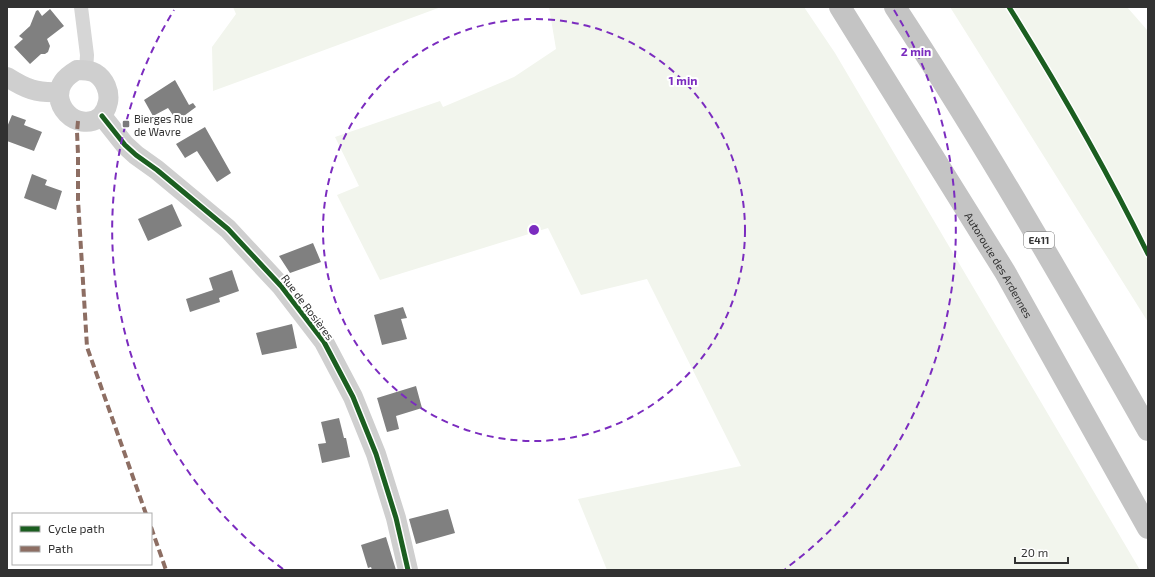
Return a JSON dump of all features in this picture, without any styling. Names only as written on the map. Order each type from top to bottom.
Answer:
[{"type":"highway","name":"Autoroute des Ardennes","points":[[840,7],[1005,272],[1148,528]]},
{"type":"highway","name":"E411","points":[[895,7],[925,53],[1042,245],[1148,430]]},
{"type":"street","points":[[81,7],[87,55],[86,71]]},
{"type":"street","points":[[77,70],[86,71],[95,73],[104,82],[108,90],[109,100],[107,110],[102,116],[87,122],[73,119],[65,112],[61,106],[59,92],[62,82],[68,76],[77,70]]},
{"type":"street","points":[[7,77],[19,85],[32,90],[59,92]]},
{"type":"street","name":"Rue de Rosières","points":[[102,116],[125,145],[136,155],[228,229],[281,286],[324,342],[353,397],[376,454],[396,518],[408,570]]},
{"type":"shaded area","points":[[233,7],[441,7],[213,91],[212,47],[236,14]]},
{"type":"shaded area","points":[[549,7],[804,7],[835,53],[1140,570],[607,570],[578,499],[741,466],[647,279],[581,295],[548,228],[380,280],[337,195],[359,186],[335,137],[440,101],[443,107],[514,77],[556,49]]},
{"type":"shaded area","points":[[950,7],[1127,7],[1148,31],[1148,322]]},
{"type":"building","points":[[50,9],[64,26],[47,39],[50,46],[48,52],[41,54],[30,64],[14,47],[23,39],[19,36],[30,26],[36,11],[38,10],[42,16]]},
{"type":"building","points":[[175,80],[189,105],[193,103],[196,107],[177,121],[168,108],[153,116],[144,100]]},
{"type":"building","points":[[12,115],[26,120],[24,125],[42,132],[34,151],[7,141],[7,127]]},
{"type":"building","points":[[205,127],[231,173],[217,182],[197,151],[185,158],[176,144]]},
{"type":"building","points":[[32,174],[47,180],[45,185],[62,191],[56,210],[24,198]]},
{"type":"building","points":[[172,204],[182,226],[148,241],[138,219]]},
{"type":"building","points":[[313,243],[321,262],[290,273],[279,256]]},
{"type":"building","points":[[232,270],[239,291],[219,298],[220,302],[190,312],[186,299],[213,290],[209,278]]},
{"type":"building","points":[[403,307],[407,318],[401,319],[407,339],[382,345],[374,315]]},
{"type":"building","points":[[292,324],[297,348],[262,355],[256,333]]},
{"type":"building","points":[[416,386],[422,408],[396,416],[399,429],[387,432],[377,398]]},
{"type":"building","points":[[339,418],[344,438],[346,438],[350,457],[322,463],[318,444],[326,443],[321,422]]},
{"type":"building","points":[[448,509],[455,533],[416,544],[409,519]]},
{"type":"building","points":[[386,537],[396,570],[372,570],[371,567],[368,568],[361,545]]},
{"type":"marked path","points":[[78,121],[78,200],[87,347],[146,513]]},
{"type":"marked path","points":[[152,530],[166,570]]},
{"type":"cycle path","points":[[1009,7],[1082,129],[1148,254]]},
{"type":"cycle path","points":[[102,116],[125,145],[136,155],[157,170],[228,229],[281,286],[324,342],[353,397],[376,454],[396,518],[408,570]]},
{"type":"place","name":"Bierges Rue de Wavre","points":[[126,124]]}]
